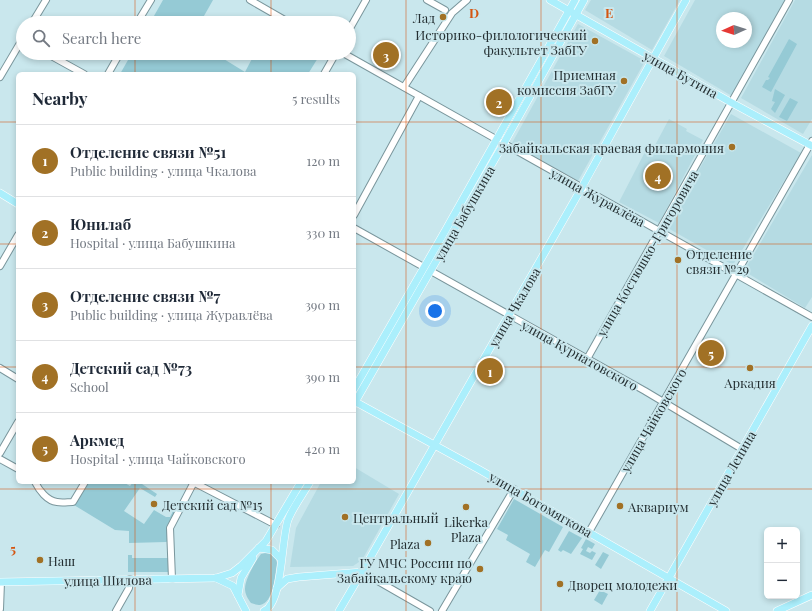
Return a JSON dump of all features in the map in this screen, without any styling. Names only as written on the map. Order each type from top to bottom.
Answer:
[{"type":"main road","name":"улица Бутина","points":[[550,0],[732,103],[811,144]]},
{"type":"main road","name":"улица Бабушкина","points":[[356,386],[497,140],[575,0]]},
{"type":"main road","name":"улица Бабушкина","points":[[356,399],[431,271],[584,0]]},
{"type":"main road","name":"улица Чкалова","points":[[339,611],[510,315],[652,58],[686,0]]},
{"type":"main road","points":[[0,193],[16,203]]},
{"type":"main road","name":"улица Ленина","points":[[650,611],[812,326]]},
{"type":"main road","name":"улица Богомягкова","points":[[356,403],[514,489],[726,611]]},
{"type":"main road","points":[[216,578],[232,573],[266,541],[300,484]]},
{"type":"main road","points":[[264,611],[272,608],[277,588],[288,520],[309,484]]},
{"type":"main road","points":[[259,548],[272,550],[281,559]]},
{"type":"main road","points":[[238,595],[241,578],[259,548]]},
{"type":"main road","points":[[280,567],[286,574],[299,577]]},
{"type":"main road","points":[[277,588],[287,579],[362,572]]},
{"type":"main road","points":[[216,578],[233,586],[245,609],[252,611]]},
{"type":"main road","name":"улица Шилова","points":[[0,582],[216,578]]},
{"type":"main road","points":[[780,610],[812,595]]},
{"type":"street","points":[[36,16],[46,0]]},
{"type":"street","points":[[142,16],[151,0]]},
{"type":"street","points":[[250,0],[257,2],[279,16]]},
{"type":"street","points":[[356,18],[366,0]]},
{"type":"street","points":[[427,0],[445,10]]},
{"type":"street","points":[[404,87],[452,13],[467,0]]},
{"type":"street","name":"улица Костюшко-Григоровича","points":[[587,359],[789,0]]},
{"type":"street","points":[[0,77],[16,51]]},
{"type":"street","points":[[59,60],[80,72]]},
{"type":"street","points":[[109,72],[116,60]]},
{"type":"street","points":[[325,72],[332,60]]},
{"type":"street","name":"улица Журавлёва","points":[[356,60],[812,317]]},
{"type":"street","points":[[356,211],[419,96]]},
{"type":"street","name":"улица Чайковского","points":[[589,532],[811,144]]},
{"type":"street","name":"улица Курнатовского","points":[[356,229],[510,315],[742,449]]},
{"type":"street","points":[[0,266],[16,238]]},
{"type":"street","points":[[0,368],[16,377]]},
{"type":"street","points":[[0,453],[16,425]]},
{"type":"street","points":[[0,459],[16,468]]},
{"type":"street","points":[[36,484],[41,492],[49,499],[59,502],[73,502],[84,484]]},
{"type":"street","points":[[172,578],[170,528],[193,484]]},
{"type":"street","points":[[198,484],[276,525]]},
{"type":"street","points":[[442,611],[514,489]]},
{"type":"street","points":[[362,572],[430,611]]},
{"type":"street","points":[[116,611],[129,588],[130,579]]},
{"type":"street","points":[[0,582],[0,609]]},
{"type":"shaded area","points":[[163,0],[213,0],[204,16],[154,16]]},
{"type":"shaded area","points":[[591,0],[680,0],[652,50],[585,10]]},
{"type":"shaded area","points":[[695,0],[786,0],[732,96],[664,56]]},
{"type":"shaded area","points":[[795,0],[812,0],[812,119],[803,134],[741,98]]},
{"type":"shaded area","points":[[568,18],[563,29],[563,33],[505,134],[503,133]]},
{"type":"shaded area","points":[[578,24],[645,61],[578,181],[512,143]]},
{"type":"shaded area","points":[[789,39],[797,44],[771,92],[762,87],[766,80],[770,78],[768,77]]},
{"type":"shaded area","points":[[128,60],[225,60],[245,72],[121,72]]},
{"type":"shaded area","points":[[251,60],[317,60],[309,72],[245,72]]},
{"type":"shaded area","points":[[775,89],[785,95],[775,113],[771,109],[775,102],[772,101]]},
{"type":"shaded area","points":[[790,98],[798,102],[787,121],[779,117]]},
{"type":"shaded area","points":[[731,114],[801,153],[733,265],[666,227]]},
{"type":"shaded area","points":[[669,119],[687,129],[686,131],[703,140],[659,223],[619,202],[647,148],[652,151]]},
{"type":"shaded area","points":[[812,155],[812,297],[805,308],[744,271]]},
{"type":"shaded area","points":[[356,468],[399,494],[362,560],[353,566],[290,567],[296,528],[320,484],[356,484]]},
{"type":"shaded area","points":[[87,484],[126,484],[130,486],[132,484],[142,484],[157,494],[155,497],[140,488],[124,511],[144,524],[154,510],[166,517],[170,517],[176,505],[180,506],[168,541],[129,543],[129,531],[115,530],[74,505]]},
{"type":"shaded area","points":[[514,499],[563,527],[549,552],[545,550],[535,567],[526,562],[530,554],[506,540],[508,535],[497,529]]},
{"type":"shaded area","points":[[569,531],[582,538],[571,554],[563,550],[561,552],[558,550]]},
{"type":"shaded area","points":[[586,539],[595,544],[592,549],[588,547],[586,551],[596,553],[592,560],[580,554],[583,549],[581,548]]},
{"type":"shaded area","points":[[270,552],[276,559],[277,563],[271,594],[265,603],[260,605],[251,603],[245,591],[248,576],[261,554]]},
{"type":"shaded area","points":[[603,552],[609,555],[601,569],[595,565]]},
{"type":"shaded area","points":[[128,555],[132,555],[132,558],[168,558],[169,572],[128,572]]},
{"type":"shaded area","points":[[600,590],[608,594],[602,605],[594,600]]},
{"type":"place","name":"Лад","points":[[443,17]]},
{"type":"place","name":"Историко-филологический факультет ЗабГУ","points":[[595,41]]},
{"type":"place","name":"Отделение связи №7","points":[[386,55]]},
{"type":"place","name":"Приемная комиссия ЗабГУ","points":[[624,81]]},
{"type":"place","name":"Юнилаб","points":[[499,102]]},
{"type":"place","name":"Забайкальская краевая филармония","points":[[732,147]]},
{"type":"place","name":"Детский сад №73","points":[[658,176]]},
{"type":"place","name":"Отделение связи №29","points":[[678,260]]},
{"type":"place","name":"Аркмед","points":[[711,353]]},
{"type":"place","name":"Аркадия","points":[[750,368]]},
{"type":"place","name":"Отделение связи №51","points":[[490,371]]},
{"type":"place","name":"Детский сад №15","points":[[154,504]]},
{"type":"place","name":"Аквариум","points":[[620,506]]},
{"type":"place","name":"Likerka Plaza","points":[[466,507]]},
{"type":"place","name":"Центральный","points":[[345,517]]},
{"type":"place","name":"Plaza","points":[[428,543]]},
{"type":"place","name":"Наш","points":[[40,560]]},
{"type":"place","name":"ГУ МЧС России по Забайкальскому краю","points":[[480,569]]},
{"type":"place","name":"Дворец молодежи","points":[[560,584]]}]
